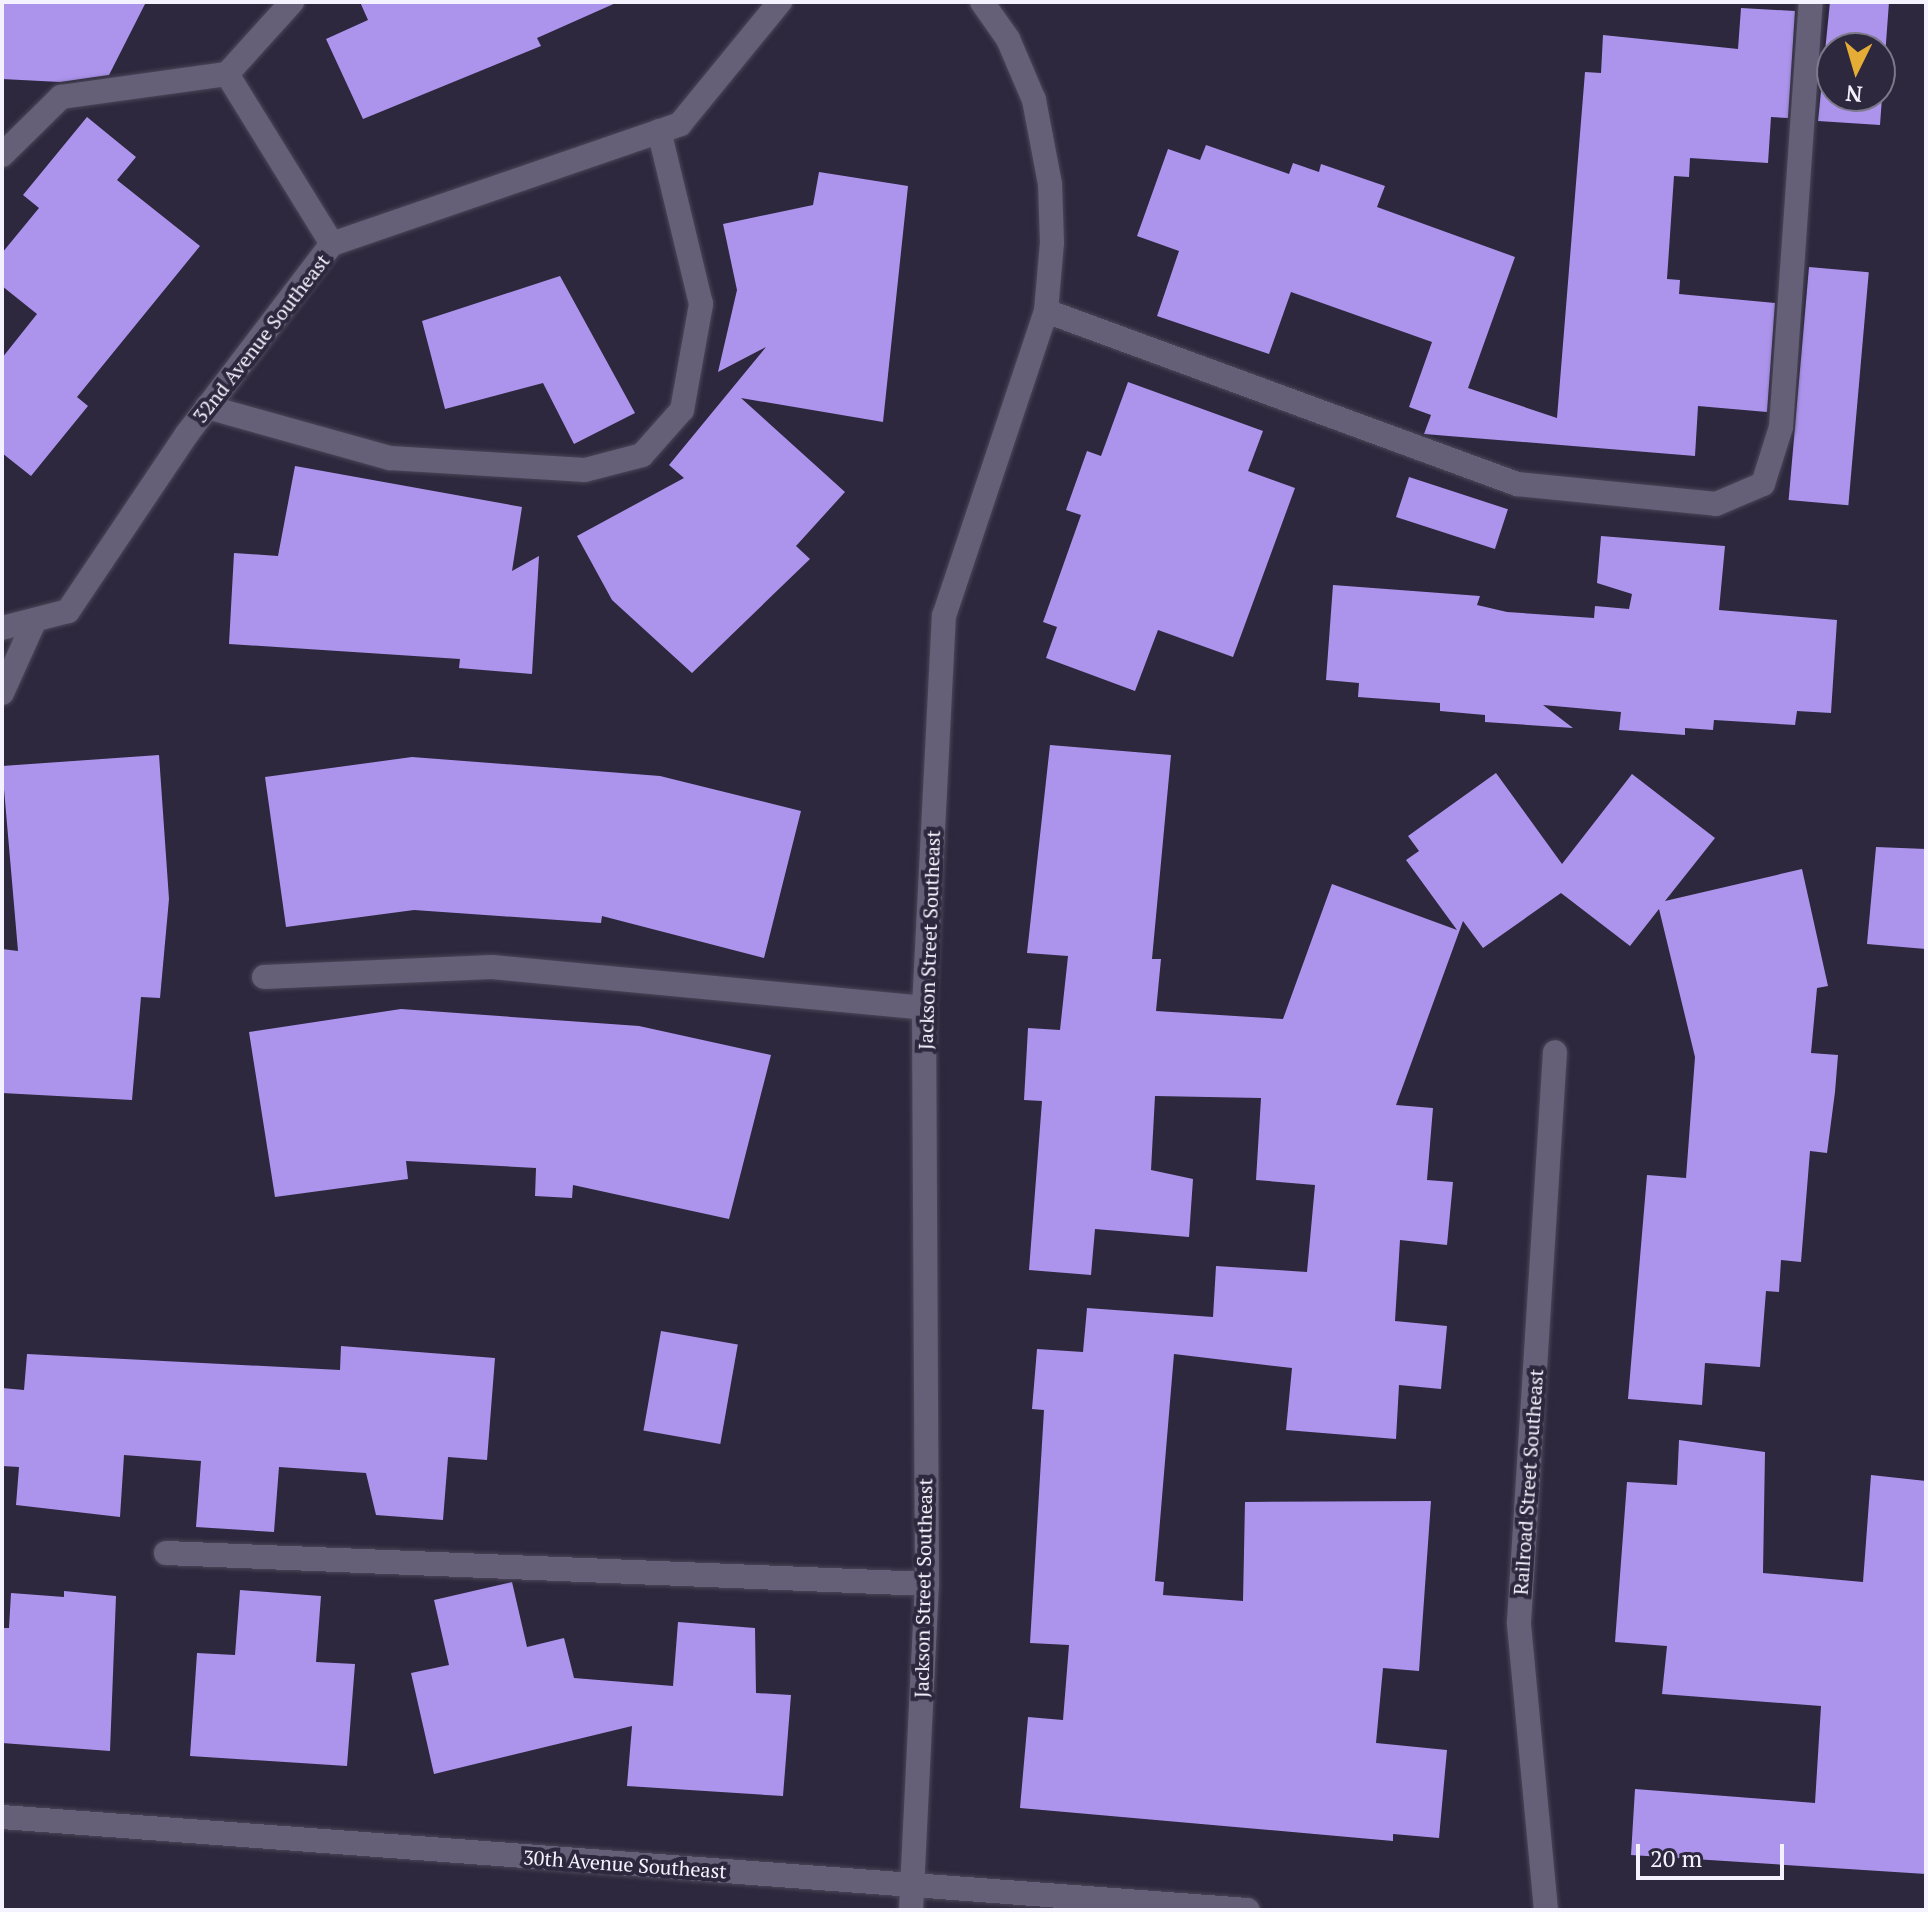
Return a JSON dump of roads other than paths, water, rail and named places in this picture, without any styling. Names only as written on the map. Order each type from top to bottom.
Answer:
[{"type":"street","points":[[2,155],[61,97],[227,74],[292,2]]},
{"type":"street","name":"32nd Avenue Southeast","points":[[2,628],[68,611],[207,407],[332,244],[680,124],[780,2]]},
{"type":"street","name":"Jackson Street Southeast","points":[[911,1910],[927,1584],[924,1008],[944,616],[1046,311],[1050,184],[1034,100],[1008,39],[982,2]]},
{"type":"street","points":[[1046,311],[1517,484],[1716,504],[1763,484],[1781,427],[1811,2]]},
{"type":"street","points":[[227,74],[332,244]]},
{"type":"street","points":[[207,407],[390,458],[585,470],[642,455],[682,410],[701,304],[659,131]]},
{"type":"street","points":[[2,693],[35,620]]},
{"type":"street","points":[[264,977],[492,967],[924,1008]]},
{"type":"street","name":"Railroad Street Southeast","points":[[1546,1910],[1519,1622],[1555,1052]]},
{"type":"street","points":[[166,1553],[927,1584]]},
{"type":"street","name":"30th Avenue Southeast","points":[[2,1817],[1248,1910]]}]
